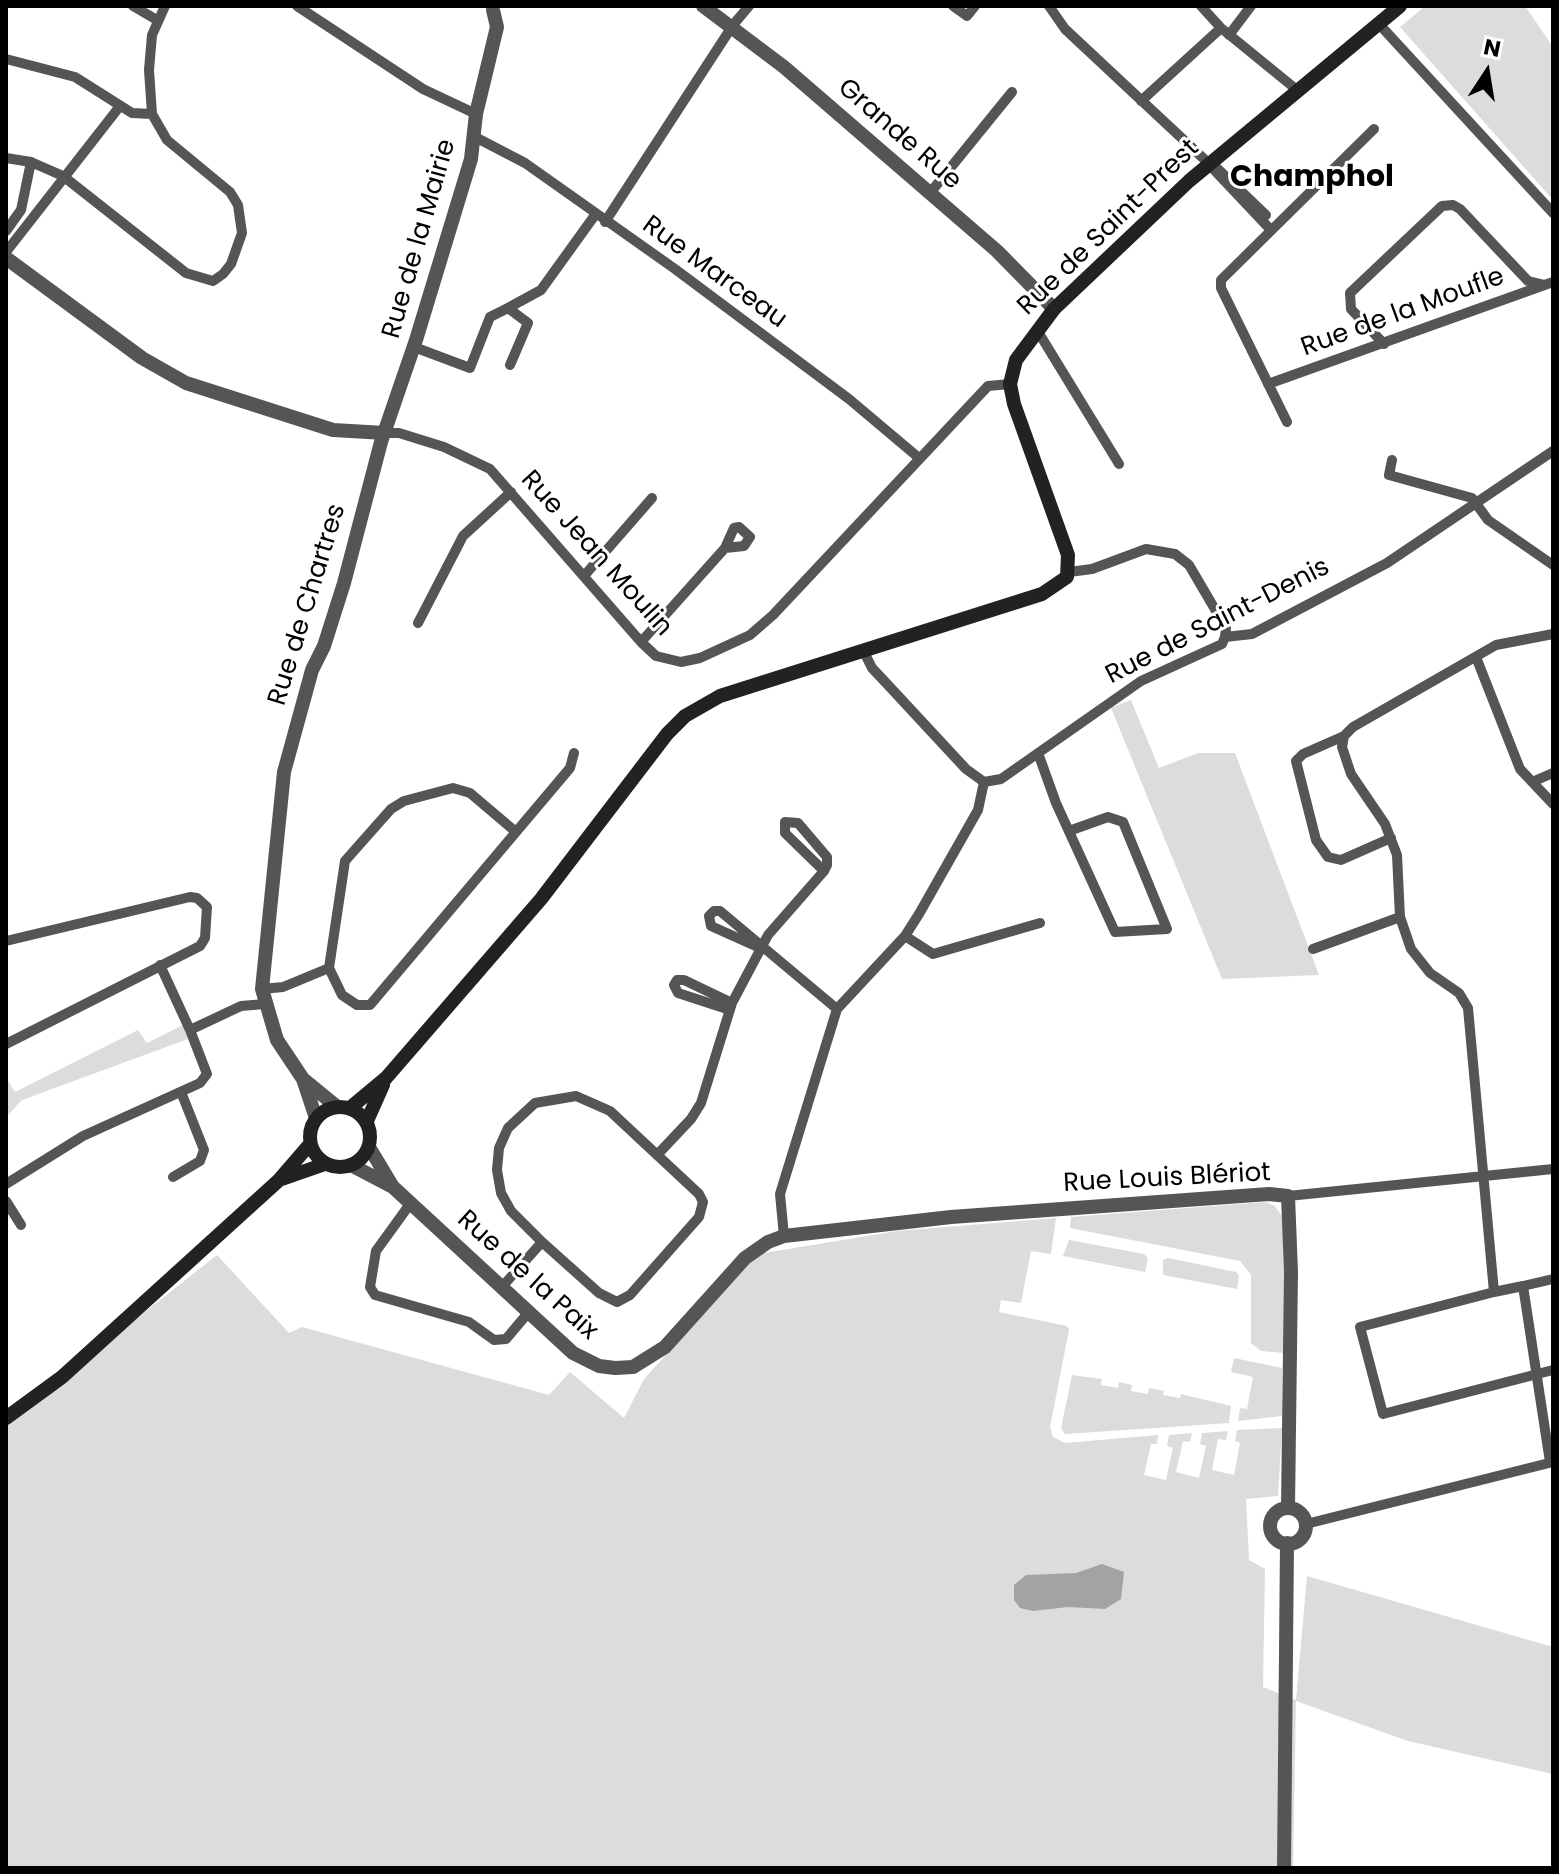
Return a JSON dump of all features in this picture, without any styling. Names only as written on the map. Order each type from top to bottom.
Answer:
[{"type":"main road","name":"Rue de Saint-Prest","points":[[1010,384],[1016,360],[1054,309],[1208,164],[1400,6]]},
{"type":"main road","points":[[386,1078],[367,1121],[369,1147],[362,1158],[338,1168],[325,1164],[310,1144],[310,1131],[316,1118],[343,1107],[386,1078],[541,899],[667,734],[685,716],[720,696],[1055,588],[1069,572],[1068,555],[1010,384]]},
{"type":"main road","points":[[343,1107],[367,1121]]},
{"type":"main road","points":[[6,1418],[62,1377],[278,1181],[310,1144]]},
{"type":"main road","points":[[278,1181],[325,1164]]},
{"type":"street","points":[[133,6],[157,20]]},
{"type":"street","points":[[6,158],[31,162],[63,176],[186,273],[213,281],[223,274],[231,264],[242,233],[238,205],[230,192],[167,140],[152,114],[149,70],[157,20],[165,6]]},
{"type":"street","points":[[297,6],[423,89],[476,114]]},
{"type":"street","name":"Grande Rue","points":[[703,6],[784,67],[930,193],[997,251],[1054,309]]},
{"type":"street","points":[[605,222],[749,6]]},
{"type":"street","points":[[953,6],[967,16],[975,6]]},
{"type":"street","points":[[1049,6],[1065,29],[1272,227]]},
{"type":"street","points":[[1201,6],[1225,31],[1297,90]]},
{"type":"street","points":[[1141,101],[1251,6]]},
{"type":"street","name":"Rue de la Mairie","points":[[385,433],[414,347],[475,137],[476,114],[497,27],[494,7]]},
{"type":"street","points":[[1378,23],[1553,213]]},
{"type":"street","points":[[6,59],[75,77],[132,113],[152,114]]},
{"type":"street","points":[[930,193],[1012,92]]},
{"type":"street","points":[[6,252],[120,106]]},
{"type":"street","points":[[1287,422],[1221,288],[1225,273],[1374,129]]},
{"type":"street","name":"Rue Marceau","points":[[475,137],[525,163],[675,269],[849,399],[919,458]]},
{"type":"street","points":[[6,231],[21,210],[31,162]]},
{"type":"street","points":[[1384,344],[1351,309],[1350,293],[1442,206],[1453,205],[1460,209],[1528,281],[1549,283]]},
{"type":"street","points":[[414,347],[470,368],[490,317],[541,290],[595,215]]},
{"type":"street","points":[[6,258],[142,358],[186,383],[333,430],[385,433]]},
{"type":"street","name":"Rue de la Moufle","points":[[1268,384],[1549,283]]},
{"type":"street","points":[[508,308],[528,323],[510,365]]},
{"type":"street","points":[[1037,330],[1119,464]]},
{"type":"street","name":"Rue Jean Moulin","points":[[385,433],[399,433],[475,459],[511,492],[641,642],[656,656],[681,662],[700,658],[750,635],[773,615],[988,386],[1010,384]]},
{"type":"street","name":"Rue de Chartres","points":[[264,996],[287,757],[308,684],[344,583],[385,433]]},
{"type":"street","name":"Rue de Saint-Denis","points":[[984,782],[1001,779],[1121,693],[1222,644],[1225,637],[1252,634],[1387,563],[1553,451]]},
{"type":"street","points":[[1392,460],[1389,475],[1472,498],[1488,520],[1553,565]]},
{"type":"street","points":[[418,623],[463,536],[511,492]]},
{"type":"street","points":[[584,576],[652,498]]},
{"type":"street","points":[[641,642],[725,548]]},
{"type":"street","points":[[1069,572],[1092,569],[1146,549],[1175,554],[1189,565],[1226,628],[1225,637]]},
{"type":"street","points":[[1391,838],[1341,860],[1328,857],[1316,840],[1296,761],[1303,754],[1344,736],[1353,727],[1510,640],[1553,634]]},
{"type":"street","points":[[784,1236],[780,1194],[837,1009],[905,936],[978,810],[984,782],[966,769],[872,668],[863,650]]},
{"type":"street","points":[[1476,657],[1520,769],[1553,804]]},
{"type":"street","points":[[1344,736],[1342,747],[1351,774],[1391,838],[1399,863],[1400,917],[1417,958],[1430,973],[1459,993],[1468,1008],[1494,1292]]},
{"type":"street","points":[[516,832],[470,793],[453,788],[404,801],[391,809],[345,861],[329,968],[342,995],[357,1005],[370,1005],[516,832],[570,768],[574,753]]},
{"type":"street","points":[[1038,753],[1069,831],[1115,932],[1167,929],[1123,822],[1108,817],[1069,831]]},
{"type":"street","points":[[1532,782],[1553,773]]},
{"type":"street","points":[[657,1155],[691,1119],[701,1103],[731,1006],[760,948],[824,871],[827,857],[798,823],[785,822],[785,833],[824,871]]},
{"type":"street","points":[[6,941],[197,898],[207,907],[203,943],[6,1044]]},
{"type":"street","points":[[760,948],[711,926],[709,916],[714,911],[720,911],[760,948],[837,1009]]},
{"type":"street","points":[[1313,949],[1400,917]]},
{"type":"street","points":[[905,936],[924,951],[944,953],[1040,923]]},
{"type":"street","points":[[6,1184],[83,1136],[200,1083],[207,1074],[160,965]]},
{"type":"street","points":[[190,1030],[329,968]]},
{"type":"street","points":[[677,980],[684,980],[731,1006],[678,993],[674,985],[677,980]]},
{"type":"street","points":[[264,996],[277,1040],[303,1079],[316,1118]]},
{"type":"street","points":[[303,1079],[343,1107]]},
{"type":"street","points":[[173,1177],[200,1161],[204,1150],[181,1092]]},
{"type":"street","points":[[576,1096],[595,1102],[657,1155],[699,1194],[703,1209],[630,1295],[617,1302],[608,1300],[511,1211],[501,1193],[497,1170],[499,1148],[508,1128],[535,1103],[576,1096]]},
{"type":"street","name":"Rue de la Paix","points":[[369,1147],[393,1187],[410,1204],[528,1313],[585,1361],[599,1366],[633,1367],[665,1347],[756,1249],[784,1236]]},
{"type":"street","name":"Rue de la Paix","points":[[351,1165],[393,1187]]},
{"type":"street","name":"Rue Louis Blériot","points":[[784,1236],[951,1217],[1269,1194],[1288,1196],[1553,1169]]},
{"type":"street","points":[[1288,1196],[1288,1507]]},
{"type":"street","points":[[6,1201],[21,1225]]},
{"type":"street","points":[[410,1204],[376,1251],[370,1287],[375,1295],[469,1322],[494,1340],[506,1339],[528,1313]]},
{"type":"street","points":[[501,1288],[542,1242]]},
{"type":"street","points":[[1553,1279],[1360,1327],[1383,1414],[1553,1370]]},
{"type":"street","points":[[1306,1524],[1552,1462],[1523,1286]]},
{"type":"street","points":[[1288,1507],[1298,1511],[1306,1524],[1299,1540],[1287,1543],[1274,1538],[1270,1526],[1274,1513],[1288,1507]]},
{"type":"street","points":[[1284,1868],[1287,1543]]},
{"type":"shaded area","points":[[1425,6],[1525,6],[1553,47],[1553,200],[1400,27]]},
{"type":"shaded area","points":[[1131,700],[1159,768],[1198,753],[1235,753],[1319,975],[1222,979],[1111,708]]},
{"type":"shaded area","points":[[183,1025],[188,1039],[22,1100],[6,1117],[6,1077],[15,1092],[138,1030],[147,1043]]},
{"type":"shaded area","points":[[1265,1202],[1275,1206],[1283,1218],[1285,1353],[1261,1351],[1251,1343],[1251,1275],[1240,1261],[1070,1228],[1071,1217]]},
{"type":"shaded area","points":[[1056,1218],[1051,1254],[1031,1251],[1021,1303],[1001,1300],[999,1312],[1067,1326],[1069,1330],[1050,1427],[1053,1437],[1065,1443],[1158,1435],[1157,1444],[1151,1444],[1144,1475],[1166,1480],[1173,1448],[1167,1446],[1169,1435],[1192,1433],[1190,1442],[1183,1441],[1176,1472],[1199,1478],[1206,1446],[1200,1444],[1202,1433],[1228,1431],[1226,1440],[1218,1439],[1212,1470],[1234,1475],[1240,1443],[1235,1441],[1237,1430],[1282,1428],[1278,1496],[1246,1499],[1249,1560],[1265,1569],[1263,1687],[1296,1700],[1307,1576],[1553,1647],[1553,1774],[1408,1741],[1296,1701],[1293,1868],[6,1868],[6,1422],[217,1255],[289,1333],[302,1327],[549,1395],[570,1372],[624,1418],[644,1379],[758,1254],[897,1231]]},
{"type":"shaded area","points":[[1069,1240],[1144,1254],[1148,1258],[1145,1272],[1063,1256]]},
{"type":"shaded area","points":[[1168,1258],[1236,1272],[1239,1275],[1237,1289],[1163,1275],[1163,1260]]},
{"type":"shaded area","points":[[1234,1358],[1282,1368],[1282,1416],[1238,1421],[1240,1408],[1247,1409],[1253,1377],[1231,1372]]},
{"type":"shaded area","points":[[1072,1375],[1102,1379],[1101,1385],[1118,1388],[1119,1382],[1132,1385],[1131,1391],[1148,1394],[1149,1388],[1164,1391],[1163,1395],[1180,1398],[1181,1394],[1231,1406],[1229,1423],[1065,1434],[1061,1428]]},
{"type":"shaded area","points":[[1102,1564],[1124,1572],[1121,1599],[1105,1609],[1068,1607],[1033,1611],[1020,1608],[1014,1600],[1014,1585],[1026,1575],[1076,1573]]},
{"type":"district","name":"Champhol","points":[[1312,178]]}]
